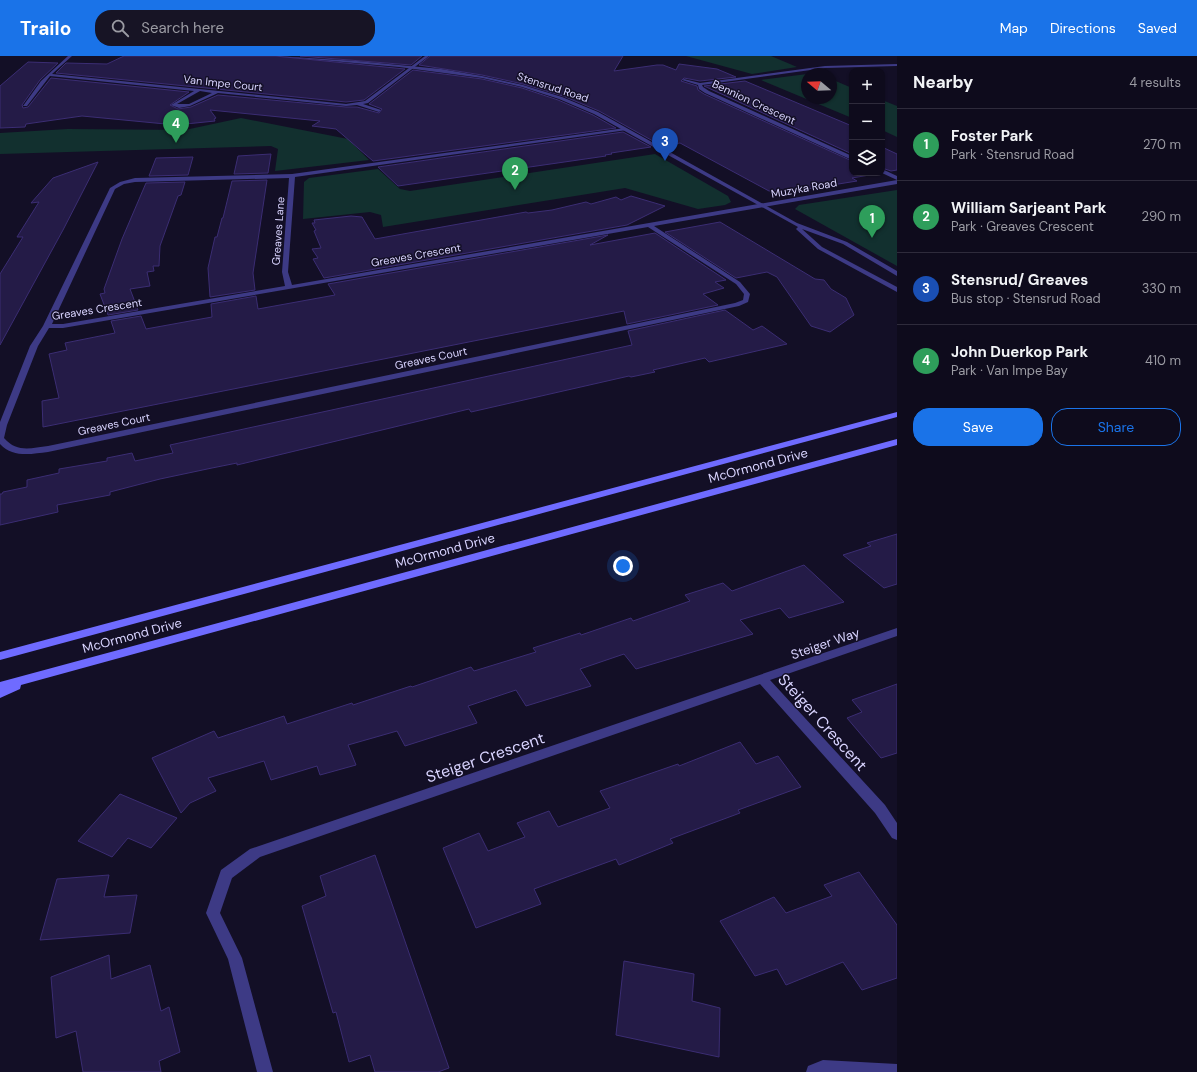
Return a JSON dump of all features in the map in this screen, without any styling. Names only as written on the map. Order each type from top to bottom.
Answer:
[{"type":"main road","name":"McOrmond Drive","points":[[0,656],[897,414]]},
{"type":"main road","name":"McOrmond Drive","points":[[0,686],[897,442]]},
{"type":"main road","points":[[0,694],[35,676]]},
{"type":"street","points":[[25,105],[42,82],[70,56]]},
{"type":"street","name":"Stensrud Road","points":[[278,56],[412,68],[472,76],[534,90],[588,109],[795,224],[845,243],[897,274]]},
{"type":"street","points":[[359,104],[366,102],[427,56]]},
{"type":"street","name":"Bennion Crescent","points":[[849,157],[707,92],[701,88],[700,84],[825,67],[897,65]]},
{"type":"street","name":"Van Impe Court","points":[[49,76],[359,104]]},
{"type":"street","points":[[684,80],[700,84]]},
{"type":"street","points":[[199,90],[173,105],[178,107],[193,105],[217,92]]},
{"type":"street","points":[[359,104],[379,111]]},
{"type":"street","name":"Greaves Crescent","points":[[625,129],[292,176],[135,180],[122,183],[113,188],[46,326],[63,326],[740,210]]},
{"type":"street","points":[[885,172],[897,178]]},
{"type":"street","name":"Greaves Lane","points":[[289,287],[285,272],[292,176]]},
{"type":"street","name":"Muzyka Road","points":[[740,210],[897,182]]},
{"type":"street","name":"Stensrud Road","points":[[795,224],[820,248],[897,290]]},
{"type":"street","name":"Greaves Court","points":[[46,326],[34,346],[3,425],[0,439],[6,448],[22,452],[48,449],[737,305],[746,301],[747,294],[738,283],[649,225]]},
{"type":"street","name":"Steiger Way","points":[[762,679],[897,632]]},
{"type":"street","name":"Steiger Crescent","points":[[264,1072],[235,958],[213,913],[226,874],[255,853],[762,679],[880,809],[897,834]]},
{"type":"street","points":[[814,1072],[823,1068],[897,1072]]},
{"type":"green space","points":[[686,56],[771,56],[797,67],[752,74]]},
{"type":"green space","points":[[801,75],[801,97],[761,80]]},
{"type":"green space","points":[[837,82],[849,87],[849,117],[818,104],[837,104]]},
{"type":"green space","points":[[885,101],[897,106],[897,137],[885,131]]},
{"type":"green space","points":[[241,118],[348,139],[369,160],[275,171],[278,149],[271,146],[0,154],[0,133],[68,129],[185,130]]},
{"type":"green space","points":[[655,154],[728,196],[731,202],[725,205],[698,209],[625,188],[383,227],[381,215],[370,212],[303,219],[304,182],[309,178],[378,169],[400,189],[410,191]]},
{"type":"green space","points":[[897,190],[897,266],[795,209],[799,205]]},
{"type":"building","points":[[124,56],[275,56],[405,69],[364,100],[346,102],[56,73],[66,63],[107,64]]},
{"type":"building","points":[[300,56],[422,56],[411,65]]},
{"type":"building","points":[[430,56],[623,56],[614,71],[657,65],[663,65],[676,70],[679,64],[717,69],[736,77],[700,81],[684,78],[681,81],[697,86],[698,90],[704,94],[849,160],[849,176],[864,176],[852,178],[857,181],[789,192],[779,190],[769,191],[680,143],[662,146],[599,111],[563,96],[523,84],[482,75],[419,65]]},
{"type":"building","points":[[28,62],[58,63],[40,80],[22,105],[23,108],[28,107],[51,78],[189,92],[170,105],[178,109],[191,107],[218,95],[357,107],[379,113],[382,109],[369,104],[413,70],[482,79],[522,88],[558,100],[593,115],[616,128],[373,161],[336,129],[312,126],[320,121],[210,110],[216,118],[214,119],[215,121],[176,125],[82,116],[26,124],[25,127],[0,128],[0,86]]},
{"type":"building","points":[[745,81],[849,125],[849,153],[704,86]]},
{"type":"building","points":[[623,132],[651,147],[611,153],[612,154],[605,155],[606,156],[398,186],[378,167]]},
{"type":"building","points":[[885,148],[897,154],[897,170],[891,171],[885,169]]},
{"type":"building","points":[[271,154],[268,173],[234,174],[238,156]]},
{"type":"building","points":[[193,157],[188,175],[149,176],[156,158]]},
{"type":"building","points":[[98,162],[63,230],[0,345],[0,274],[23,237],[17,237],[39,202],[31,203],[53,178]]},
{"type":"building","points":[[267,180],[253,273],[255,290],[210,297],[208,268],[215,237],[217,237],[223,218],[232,181]]},
{"type":"building","points":[[185,182],[181,195],[178,196],[160,246],[159,266],[153,266],[154,271],[147,272],[150,286],[130,289],[138,310],[108,315],[100,294],[105,293],[104,289],[122,239],[146,183]]},
{"type":"building","points":[[631,196],[665,206],[627,225],[324,278],[313,259],[318,258],[312,249],[321,248],[314,231],[316,230],[312,223],[315,223],[314,220],[351,216],[362,217],[375,239],[526,212],[552,210],[586,202],[591,204],[616,197],[621,200]]},
{"type":"building","points":[[720,222],[815,279],[824,280],[831,289],[846,298],[854,315],[830,332],[811,326],[777,277],[767,272],[736,278],[665,232]]},
{"type":"building","points":[[655,233],[726,280],[715,282],[724,288],[703,294],[718,305],[627,324],[624,311],[43,427],[42,401],[59,398],[49,354],[67,350],[65,343],[115,333],[111,321],[141,316],[146,329],[212,317],[211,304],[256,296],[258,309],[335,295],[328,284],[608,235],[590,245]]},
{"type":"building","points":[[725,310],[753,330],[762,326],[787,344],[709,362],[705,358],[653,370],[655,372],[631,377],[629,376],[471,412],[469,409],[237,465],[237,463],[160,479],[110,492],[110,495],[57,505],[58,512],[0,525],[0,494],[27,487],[27,480],[59,473],[59,469],[107,461],[107,458],[132,453],[135,461],[173,453],[170,445],[632,345],[628,331]]},
{"type":"building","points":[[897,534],[897,584],[884,588],[843,555],[871,546],[867,543]]},
{"type":"building","points":[[804,565],[844,602],[789,618],[780,608],[740,620],[753,634],[636,669],[624,654],[580,669],[591,686],[526,706],[516,690],[468,706],[477,723],[405,746],[397,731],[348,745],[356,765],[320,775],[317,766],[271,780],[264,761],[208,778],[216,791],[190,803],[181,813],[152,758],[214,731],[218,738],[284,716],[287,724],[352,703],[353,705],[411,686],[412,687],[471,667],[474,671],[536,652],[533,648],[580,633],[581,635],[631,618],[633,621],[690,601],[685,595],[723,583],[732,591]]},
{"type":"building","points":[[897,684],[897,753],[881,758],[847,718],[862,712],[852,700]]},
{"type":"building","points":[[740,742],[756,764],[778,756],[801,787],[738,810],[740,813],[670,839],[673,843],[619,865],[616,859],[534,889],[541,904],[476,928],[443,848],[479,833],[488,851],[525,837],[517,823],[549,811],[558,827],[610,808],[600,791],[678,764],[679,766]]},
{"type":"building","points":[[120,794],[177,818],[151,848],[128,838],[112,857],[78,841]]},
{"type":"building","points":[[375,855],[449,1068],[438,1072],[375,1072],[370,1055],[349,1062],[336,1012],[333,1013],[302,906],[326,896],[320,876]]},
{"type":"building","points":[[859,872],[897,925],[897,978],[862,990],[843,962],[786,985],[777,969],[755,976],[720,921],[774,897],[786,913],[832,896],[824,885]]},
{"type":"building","points":[[109,875],[104,897],[137,895],[130,933],[40,940],[57,879]]},
{"type":"building","points":[[109,955],[111,979],[150,965],[161,1011],[169,1007],[180,1052],[159,1061],[161,1072],[83,1072],[76,1031],[56,1038],[51,977]]},
{"type":"building","points":[[624,961],[694,974],[692,1001],[720,1008],[719,1057],[616,1035]]},
{"type":"place","name":"John Duerkop Park","points":[[176,143]]},
{"type":"place","name":"Stensrud/ Greaves","points":[[665,161]]},
{"type":"place","name":"William Sarjeant Park","points":[[515,190]]},
{"type":"place","name":"Foster Park","points":[[872,238]]}]
